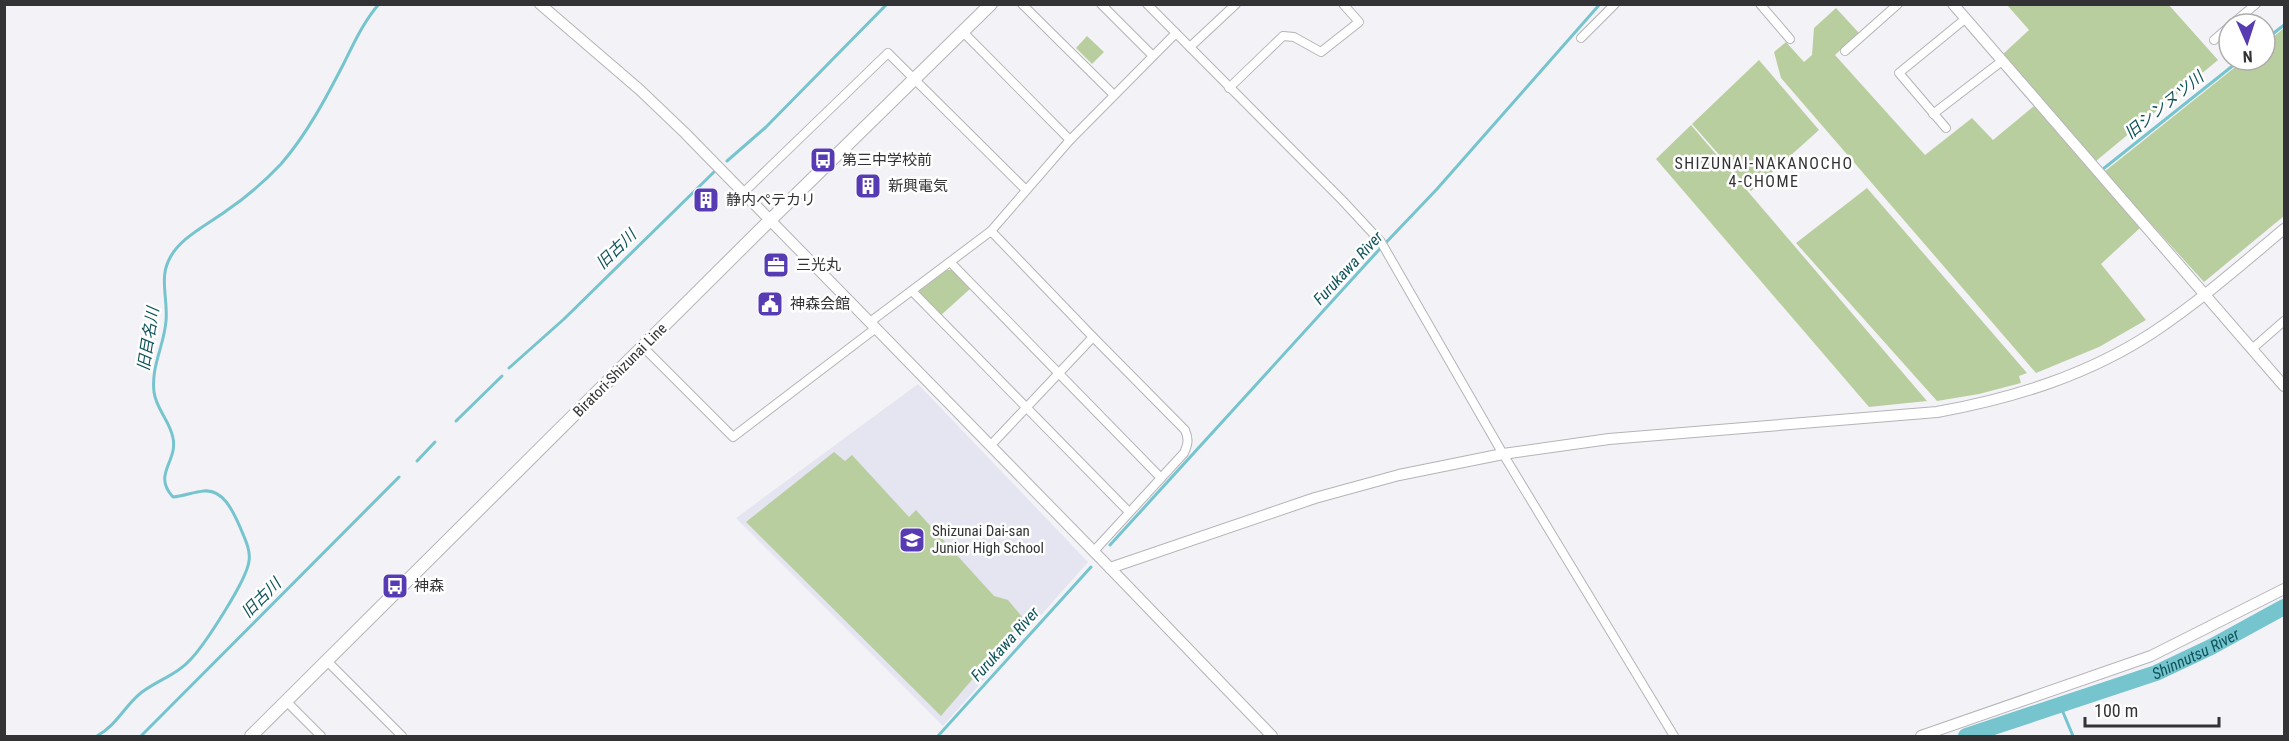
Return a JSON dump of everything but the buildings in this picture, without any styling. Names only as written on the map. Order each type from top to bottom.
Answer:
[{"type":"main road","name":"Biratori-Shizunai Line","points":[[251,736],[991,4]]},
{"type":"street","points":[[540,4],[639,90],[744,193],[1272,736]]},
{"type":"street","points":[[1022,4],[1114,95]]},
{"type":"street","points":[[1101,4],[1153,57]]},
{"type":"street","points":[[1147,4],[1342,200],[1383,246],[1503,454],[1674,736]]},
{"type":"street","points":[[1190,47],[1236,4]]},
{"type":"street","points":[[1229,88],[1283,36],[1294,37],[1321,52],[1359,22],[1343,4]]},
{"type":"street","points":[[1581,38],[1615,4]]},
{"type":"street","points":[[1760,4],[1790,39]]},
{"type":"street","points":[[1845,51],[1898,4]]},
{"type":"street","points":[[1953,4],[2284,386]]},
{"type":"street","points":[[1946,128],[1899,73],[1965,19]]},
{"type":"street","points":[[963,32],[1070,140]]},
{"type":"street","points":[[643,347],[733,437],[912,291],[991,231],[1070,140],[1176,33]]},
{"type":"street","points":[[744,193],[888,53],[1026,190]]},
{"type":"street","points":[[1933,114],[2002,61]]},
{"type":"street","points":[[1110,568],[1315,498],[1399,475],[1503,454],[1609,439],[1937,412],[1985,403],[2032,390],[2103,361],[2154,332],[2284,229]]},
{"type":"street","points":[[991,231],[1185,430],[1188,438],[1188,445],[1184,453],[1094,551]]},
{"type":"street","points":[[951,263],[1161,478]]},
{"type":"street","points":[[912,291],[1129,512]]},
{"type":"street","points":[[2252,349],[2284,321]]},
{"type":"street","points":[[990,446],[1093,337]]},
{"type":"street","points":[[1922,736],[2151,656],[2284,589]]},
{"type":"street","points":[[327,661],[402,736]]},
{"type":"street","points":[[286,701],[321,736]]},
{"type":"shaded area","name":"Shizunai Dai-san Junior High School","points":[[918,384],[1088,562],[943,726],[736,518]]},
{"type":"green space","points":[[2168,4],[2217,61],[2096,161],[2003,54],[2029,30],[2007,5]]},
{"type":"green space","points":[[1836,8],[1859,33],[1835,55],[1925,155],[1972,118],[1993,140],[2034,106],[2140,228],[2101,264],[2146,320],[2099,347],[2036,373],[1781,78],[1774,52],[1786,42],[1804,62],[1812,55],[1814,28]]},
{"type":"green space","points":[[2284,28],[2284,216],[2204,282],[2104,172],[2229,72],[2277,72],[2277,34]]},
{"type":"green space","points":[[1087,36],[1104,52],[1092,64],[1076,48]]},
{"type":"green space","points":[[1759,60],[1819,130],[1751,191],[1692,124]]},
{"type":"green space","points":[[1691,125],[1927,401],[1869,407],[1656,159]]},
{"type":"green space","points":[[1867,188],[2027,373],[2019,376],[2021,383],[1979,394],[1937,401],[1796,243]]},
{"type":"green space","points":[[947,270],[952,270],[970,289],[940,316],[919,294],[920,290]]},
{"type":"green space","points":[[834,452],[845,461],[852,455],[909,517],[916,510],[994,596],[1008,600],[1024,619],[941,716],[746,522]]},
{"type":"waterway","name":"旧目名川","points":[[97,736],[110,726],[142,692],[180,669],[191,659],[233,596],[247,570],[249,561],[248,548],[240,527],[231,508],[222,497],[211,491],[173,497],[167,489],[165,475],[174,446],[169,426],[155,398],[154,383],[166,321],[164,283],[168,262],[185,239],[248,195],[281,164],[316,115],[360,32],[379,4]]},
{"type":"waterway","name":"旧古川","points":[[727,161],[766,127],[887,4]]},
{"type":"waterway","name":"Furukawa River","points":[[1110,545],[1437,189],[1600,4]]},
{"type":"waterway","name":"旧シンヌツ川","points":[[2277,31],[2284,25]]},
{"type":"waterway","name":"旧シンヌツ川","points":[[2103,169],[2225,72]]},
{"type":"waterway","name":"旧古川","points":[[509,368],[564,319],[714,172]]},
{"type":"waterway","name":"旧古川","points":[[456,421],[502,376]]},
{"type":"waterway","name":"旧古川","points":[[417,461],[435,442]]},
{"type":"waterway","name":"旧古川","points":[[141,736],[399,477]]},
{"type":"waterway","name":"Furukawa River","points":[[938,736],[1091,567]]},
{"type":"waterway","name":"Shinnutsu River","points":[[1966,736],[2156,673],[2211,647],[2284,607]]},
{"type":"waterway","points":[[2060,705],[2073,736]]},
{"type":"place","name":"第三中学校前","points":[[823,160]]},
{"type":"place","name":"新興電気","points":[[868,186]]},
{"type":"place","name":"静内ぺテカリ","points":[[706,200]]},
{"type":"place","name":"三光丸","points":[[776,265]]},
{"type":"place","name":"神森会館","points":[[770,304]]},
{"type":"place","name":"Shizunai Dai-san Junior High School","points":[[912,540]]},
{"type":"place","name":"神森","points":[[395,586]]},
{"type":"district","name":"SHIZUNAI-NAKANOCHO 4-CHOME","points":[[1764,172]]}]
